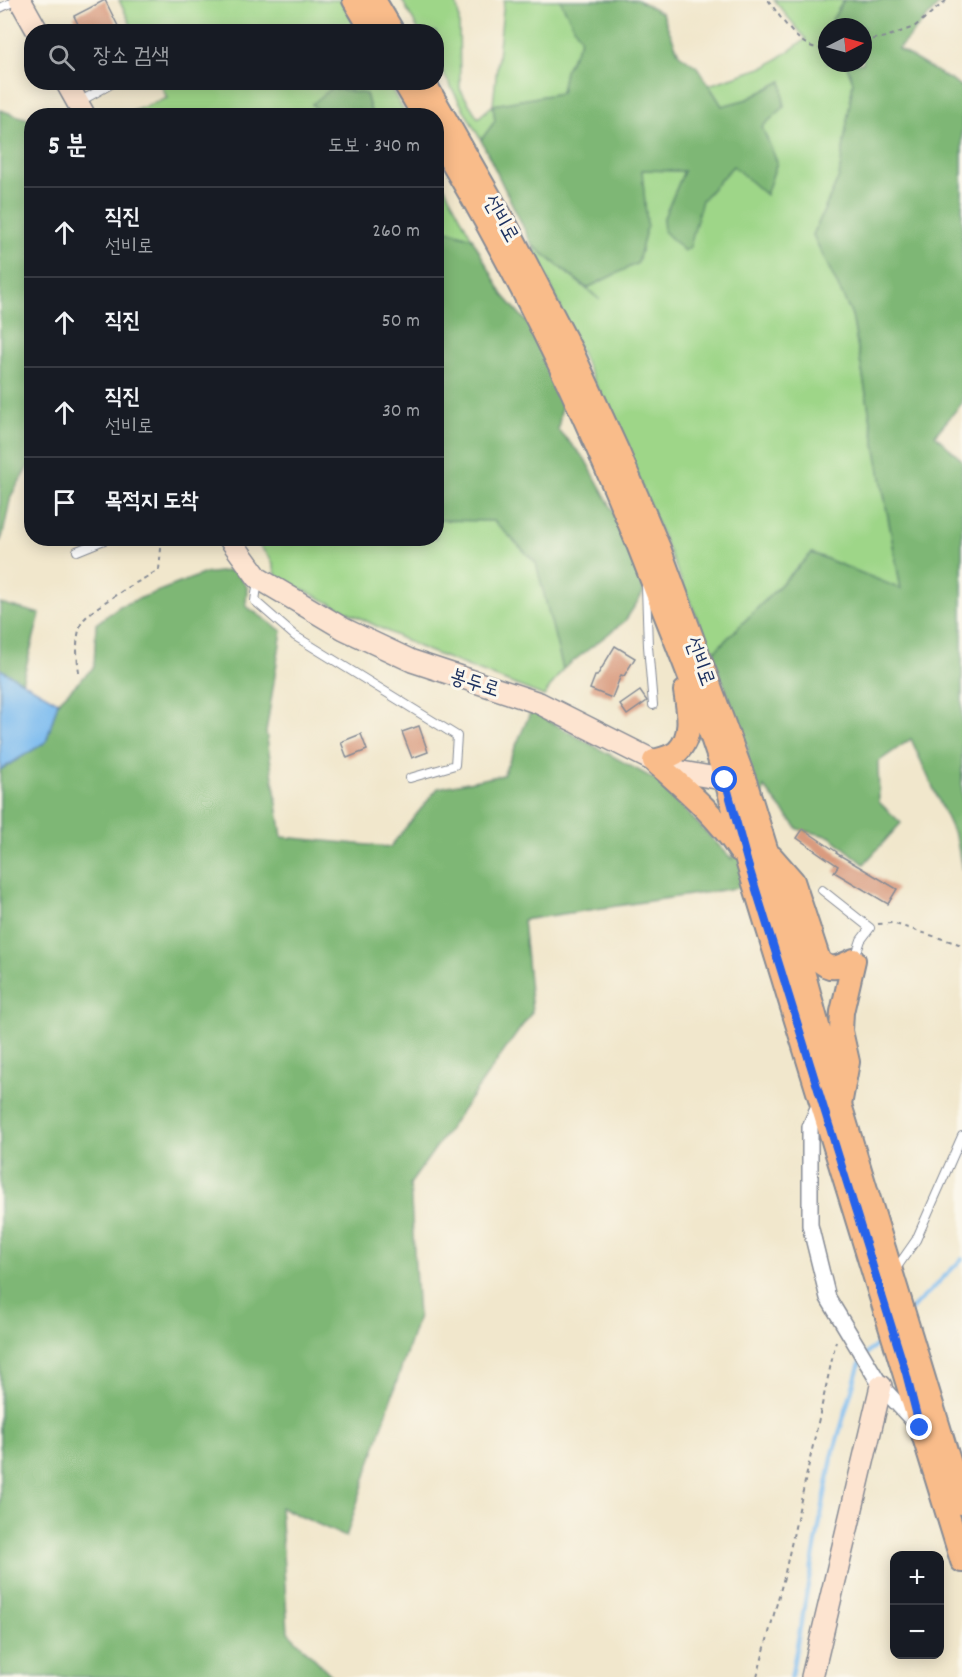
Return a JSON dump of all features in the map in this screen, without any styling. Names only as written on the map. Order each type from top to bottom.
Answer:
[{"type":"main road","points":[[19,0],[33,24]]},
{"type":"main road","points":[[354,0],[368,24]]},
{"type":"main road","points":[[374,0],[388,24]]},
{"type":"main road","points":[[70,90],[80,108]]},
{"type":"main road","points":[[409,90],[419,108]]},
{"type":"main road","name":"선비로","points":[[429,90],[439,108]]},
{"type":"main road","name":"선비로","points":[[444,117],[507,227],[573,354],[659,548],[735,782],[748,864],[831,1103],[912,1367]]},
{"type":"main road","name":"선비로","points":[[444,150],[523,292],[578,403],[626,513],[678,648],[767,851],[797,949],[831,1103]]},
{"type":"main road","name":"봉두로","points":[[235,546],[258,578],[344,629],[412,661],[539,703],[654,761],[682,772],[735,782]]},
{"type":"main road","points":[[678,648],[689,727],[684,743],[676,753],[654,761],[708,810],[728,833],[748,864]]},
{"type":"main road","points":[[767,851],[793,880],[819,960],[826,967],[836,969],[854,960]]},
{"type":"main road","points":[[831,1103],[848,1062],[841,1031],[842,1012],[854,960]]},
{"type":"main road","points":[[912,1367],[920,1428],[962,1561]]},
{"type":"main road","points":[[912,1367],[962,1503]]},
{"type":"main road","points":[[812,1677],[881,1386]]},
{"type":"street","points":[[831,1103],[810,1127],[810,1225],[828,1298],[881,1386],[920,1428]]},
{"type":"lane","points":[[0,8],[19,0]]},
{"type":"lane","points":[[82,108],[105,90]]},
{"type":"lane","points":[[77,551],[89,546]]},
{"type":"lane","points":[[645,561],[653,705]]},
{"type":"lane","points":[[258,578],[255,601],[295,636],[457,736],[455,765],[410,778]]},
{"type":"lane","points":[[822,890],[870,928],[861,940],[854,960]]},
{"type":"lane","points":[[885,1277],[916,1240],[962,1136]]},
{"type":"path","points":[[768,0],[792,33],[804,43],[818,48]]},
{"type":"path","points":[[872,40],[914,27],[947,0]]},
{"type":"path","points":[[79,672],[76,648],[81,622],[119,592],[159,570],[161,546]]},
{"type":"path","points":[[870,928],[892,923],[962,945]]},
{"type":"path","points":[[757,1677],[784,1576],[834,1353],[839,1316]]},
{"type":"green space","points":[[119,0],[341,0],[355,24],[131,24]]},
{"type":"green space","points":[[402,0],[456,0],[459,17],[460,89],[478,118],[493,105],[495,121],[481,140],[444,74],[444,24],[415,24]]},
{"type":"green space","points":[[504,0],[560,0],[582,40],[565,71],[561,93],[493,105]]},
{"type":"green space","points":[[560,0],[638,0],[662,13],[679,54],[697,67],[722,106],[748,99],[782,81],[784,107],[762,127],[777,162],[766,195],[733,166],[702,200],[690,247],[684,251],[664,231],[663,220],[684,171],[642,170],[647,225],[638,263],[587,288],[532,245],[481,140],[495,121],[493,105],[561,93],[565,71],[581,40]]},
{"type":"green space","points":[[774,0],[844,0],[833,18],[818,18],[818,72],[849,72],[853,82],[839,177],[813,235],[852,315],[901,590],[812,553],[712,654],[638,478],[532,245],[600,300],[587,288],[638,262],[647,225],[641,170],[684,171],[663,220],[702,200],[733,166],[766,194],[777,162],[762,127],[784,107],[782,81],[748,99],[722,106],[709,85],[767,66],[806,39]]},
{"type":"green space","points":[[844,0],[943,0],[898,49],[962,87],[962,403],[935,435],[962,460],[962,871],[957,841],[911,739],[878,762],[879,802],[901,823],[864,864],[831,837],[798,829],[764,787],[743,887],[523,920],[532,1012],[410,1184],[418,1317],[346,1537],[280,1507],[288,1632],[333,1677],[0,1677],[0,770],[46,742],[58,702],[94,667],[96,624],[120,606],[203,574],[235,570],[247,587],[246,606],[282,631],[266,732],[282,837],[390,847],[438,788],[503,775],[531,711],[656,780],[732,859],[748,748],[712,654],[812,553],[901,589],[852,315],[813,235],[839,177],[853,82],[849,72],[872,72],[872,18],[833,18]]},
{"type":"green space","points":[[164,90],[392,90],[402,108],[370,108],[366,94],[312,104],[316,108],[141,108],[167,98]]},
{"type":"green space","points":[[330,90],[343,90],[366,94],[370,108],[316,108],[312,104]]},
{"type":"green space","points":[[0,110],[24,118],[24,474],[11,496],[0,542]]},
{"type":"green space","points":[[444,186],[472,238],[444,229]]},
{"type":"green space","points":[[444,229],[472,238],[503,295],[531,327],[564,391],[558,430],[585,459],[617,518],[644,592],[625,621],[563,669],[536,563],[494,521],[444,520]]},
{"type":"green space","points":[[444,520],[494,521],[537,563],[563,669],[544,696],[421,648],[277,577],[271,559],[259,546],[444,546]]},
{"type":"green space","points":[[0,603],[40,614],[22,682],[0,669]]},
{"type":"water","points":[[0,669],[58,702],[46,742],[0,770]]},
{"type":"building","points":[[105,0],[117,24],[78,24],[74,16]]},
{"type":"building","points":[[615,646],[635,658],[624,676],[621,675],[612,698],[590,689],[595,676]]},
{"type":"building","points":[[640,691],[647,701],[627,715],[620,705]]},
{"type":"building","points":[[419,726],[428,752],[412,758],[402,732]]},
{"type":"building","points":[[361,734],[367,750],[347,758],[341,742]]},
{"type":"building","points":[[803,829],[836,853],[897,889],[888,904],[834,872],[838,866],[797,838]]},
{"type":"waterway","points":[[911,1310],[962,1259]]},
{"type":"waterway","points":[[867,1354],[885,1336]]},
{"type":"waterway","points":[[791,1677],[832,1457],[861,1359]]},
{"type":"route","points":[[725,780],[748,864],[906,1373],[920,1428]]}]
